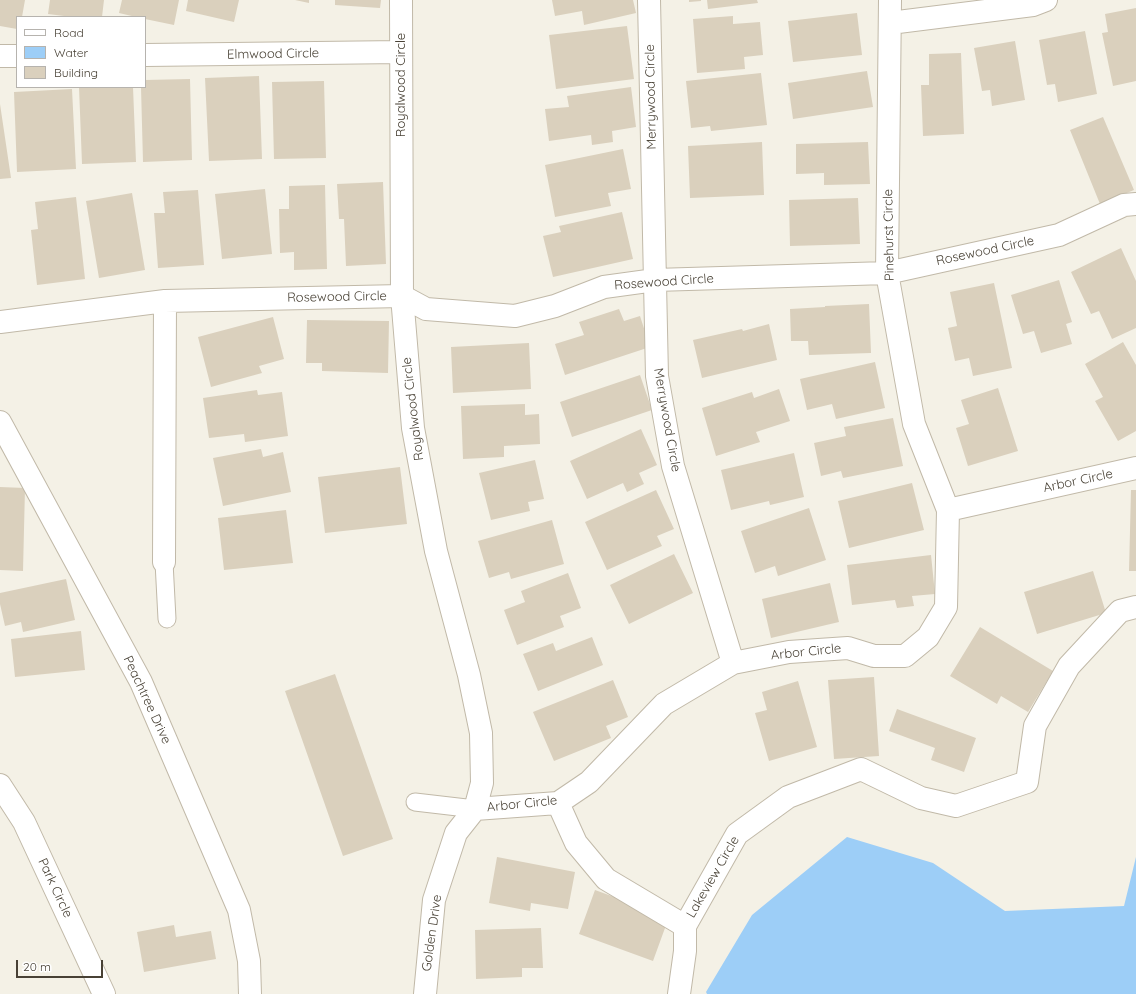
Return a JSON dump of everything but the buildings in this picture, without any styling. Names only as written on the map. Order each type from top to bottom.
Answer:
[{"type":"street","name":"Royalwood Circle","points":[[401,0],[402,296],[413,428],[436,551],[469,675],[481,733],[482,783],[475,809]]},
{"type":"street","name":"Merrywood Circle","points":[[649,0],[657,376],[673,466],[733,663]]},
{"type":"street","name":"Pinehurst Circle","points":[[890,0],[887,273],[914,424],[948,510]]},
{"type":"street","points":[[890,23],[1033,5],[1046,0]]},
{"type":"street","name":"Elmwood Circle","points":[[146,55],[401,52]]},
{"type":"street","points":[[0,56],[16,56]]},
{"type":"street","name":"Rosewood Circle","points":[[0,322],[165,301],[402,296],[426,309],[515,316],[555,306],[604,287],[656,280],[887,273],[1059,235],[1124,205],[1136,204]]},
{"type":"street","points":[[164,562],[165,301]]},
{"type":"street","name":"Peachtree Drive","points":[[0,422],[134,669],[147,696],[239,910],[249,961],[250,994]]},
{"type":"street","name":"Arbor Circle","points":[[475,809],[558,803],[589,782],[664,704],[733,663],[789,652],[848,648],[874,656],[905,656],[928,637],[946,607],[948,510],[1136,468]]},
{"type":"street","name":"Lakeview Circle","points":[[684,926],[737,834],[788,797],[861,769],[921,798],[956,806],[1027,782],[1035,726],[1069,666],[1120,611],[1136,607]]},
{"type":"street","name":"Park Circle","points":[[0,785],[24,822],[104,994]]},
{"type":"street","points":[[558,803],[576,843],[606,879],[684,926],[685,951],[680,994]]},
{"type":"street","name":"Golden Drive","points":[[424,994],[434,900],[456,833],[475,809]]},
{"type":"lane","points":[[164,562],[167,619]]},
{"type":"lane","points":[[415,802],[475,809]]},
{"type":"water","points":[[847,837],[933,863],[1005,911],[1124,906],[1136,857],[1136,994],[707,994],[706,992],[752,915]]}]
